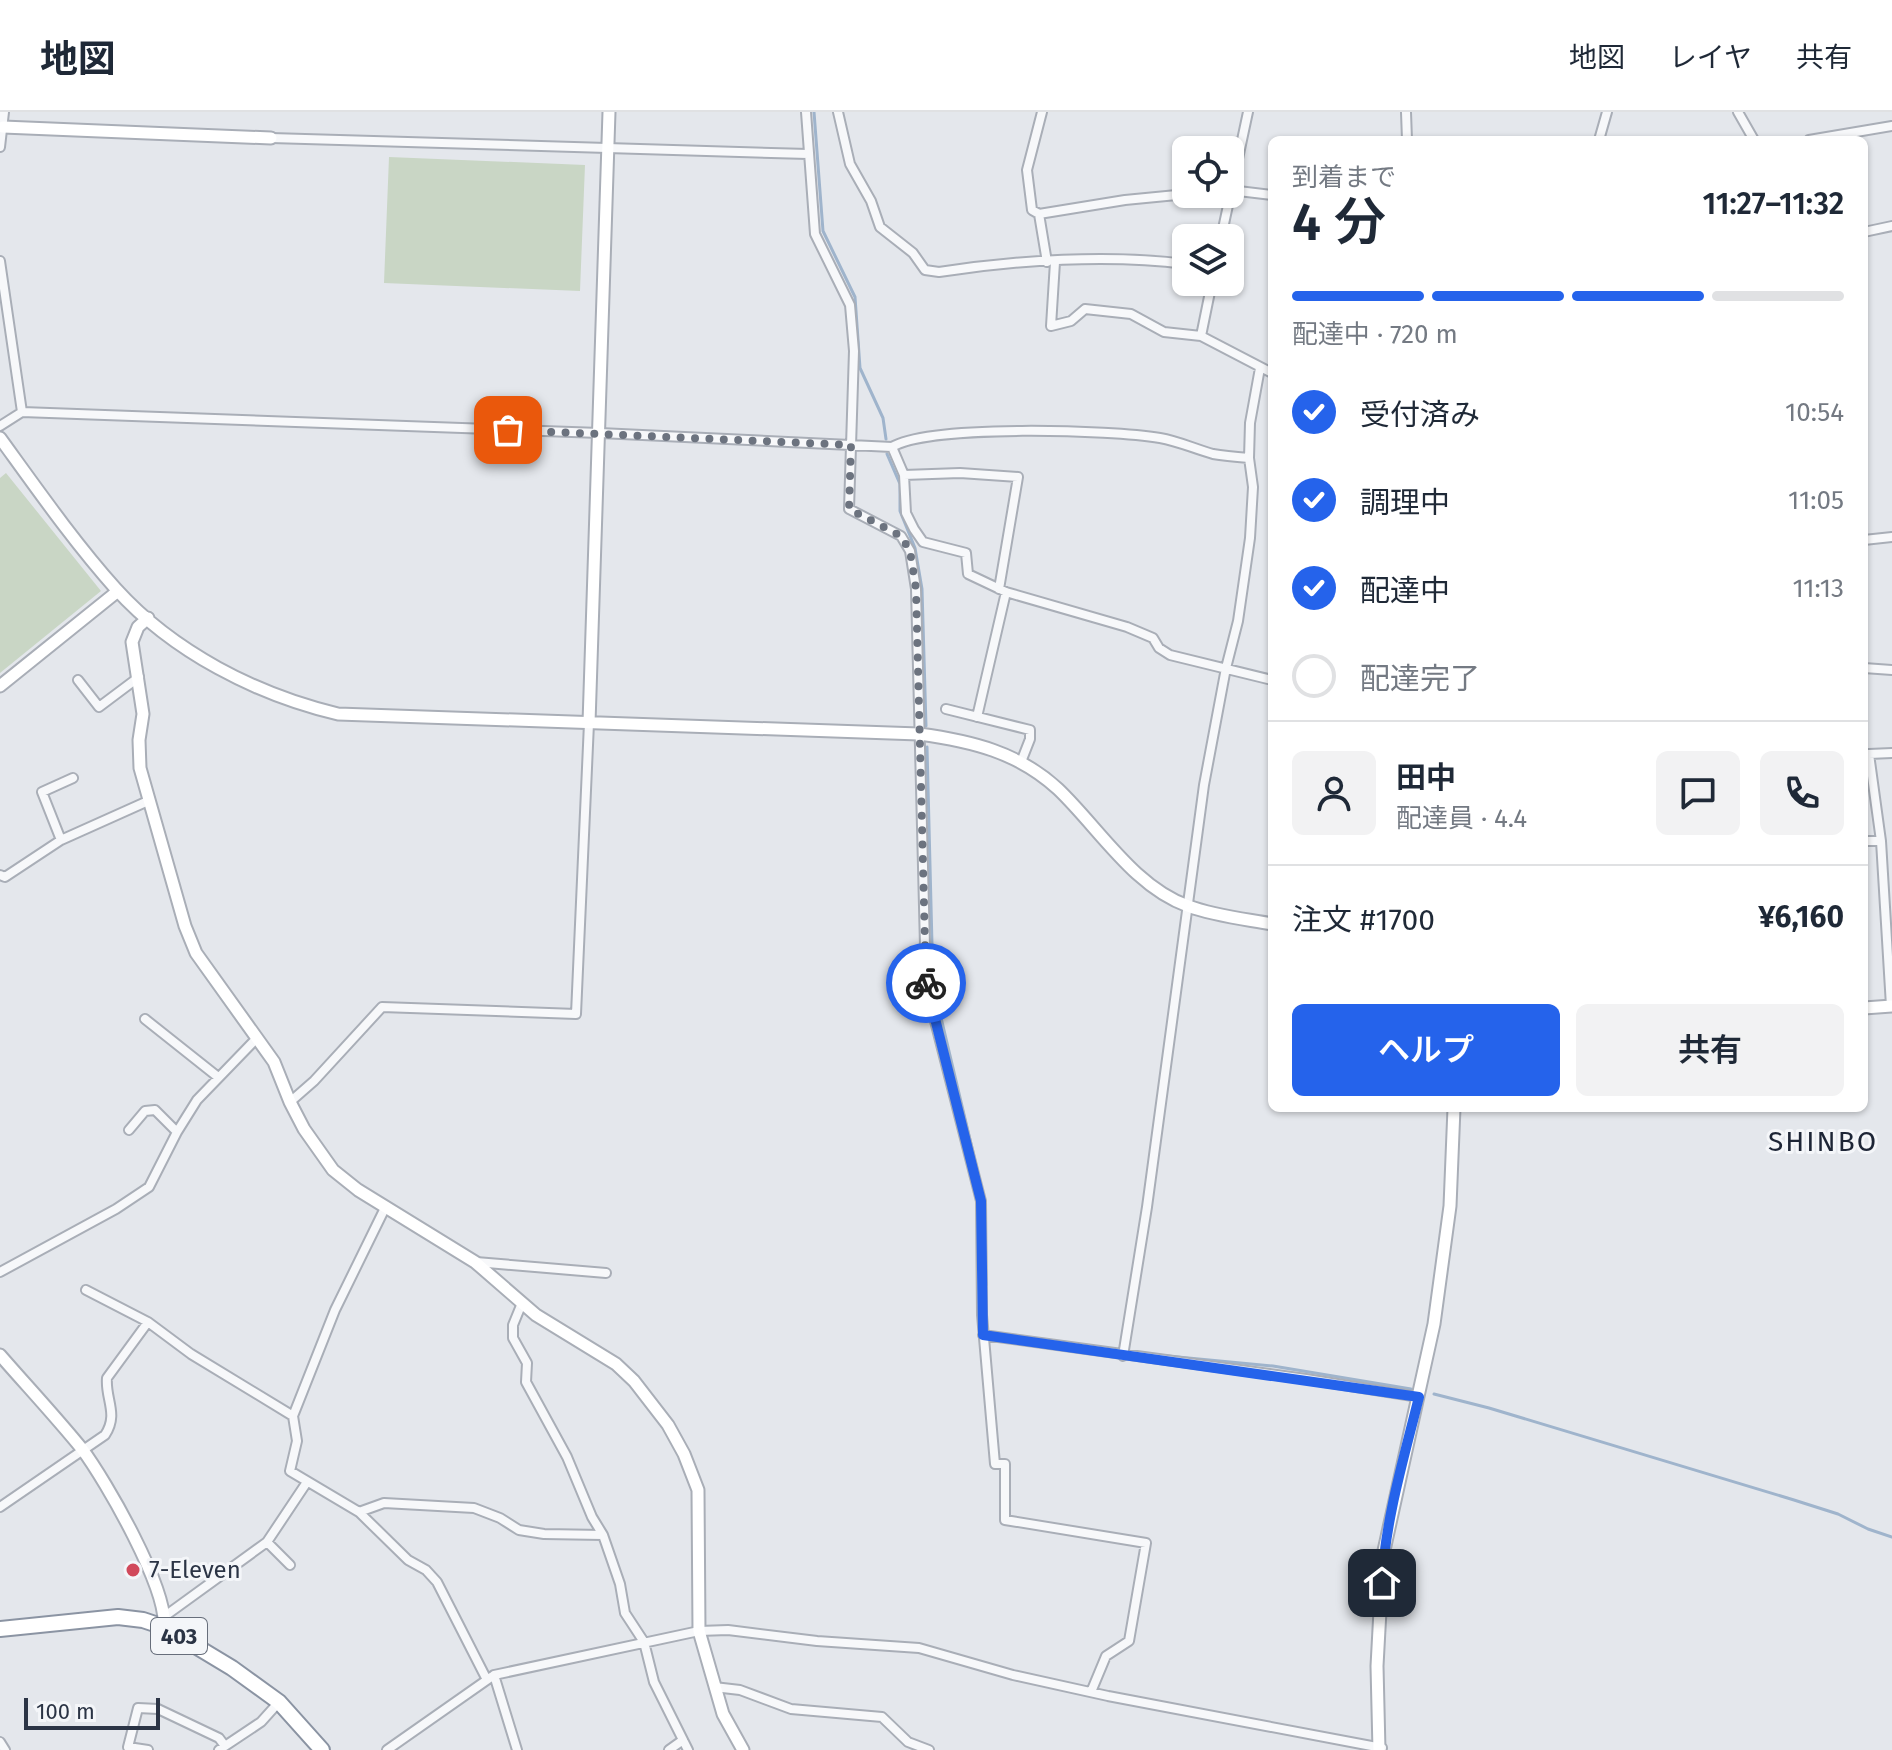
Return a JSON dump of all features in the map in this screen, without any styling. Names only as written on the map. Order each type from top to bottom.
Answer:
[{"type":"highway","name":"403","points":[[0,1629],[118,1617],[165,1622],[279,1702],[322,1750]]},
{"type":"street","points":[[0,147],[4,112]]},
{"type":"street","points":[[290,1102],[314,1081],[382,1007],[576,1014],[600,433],[609,112]]},
{"type":"street","points":[[806,112],[815,234],[850,305],[854,351],[849,509],[901,536],[910,551],[916,589],[926,986],[981,1201],[983,1335],[995,1464],[1005,1464],[1005,1520],[1146,1543],[1129,1641],[1106,1656],[1091,1692]]},
{"type":"street","points":[[838,112],[850,164],[871,201],[880,227],[913,253],[925,270],[939,272],[1122,259],[1172,263]]},
{"type":"street","points":[[1042,112],[1027,170],[1032,210],[1039,214],[1172,195]]},
{"type":"street","points":[[1243,136],[1248,112]]},
{"type":"street","points":[[1406,112],[1407,136]]},
{"type":"street","points":[[1600,136],[1607,112]]},
{"type":"street","points":[[1738,112],[1752,136]]},
{"type":"street","points":[[1833,136],[1892,126]]},
{"type":"street","points":[[3,127],[808,154]]},
{"type":"street","points":[[1244,192],[1268,195]]},
{"type":"street","points":[[1039,214],[1051,262],[1051,326],[1071,321],[1085,309],[1131,314],[1164,332],[1201,336],[1268,371]]},
{"type":"street","points":[[1868,231],[1892,226]]},
{"type":"street","points":[[0,261],[22,412]]},
{"type":"street","points":[[1201,336],[1209,296]]},
{"type":"street","points":[[1123,1356],[1147,1207],[1204,785],[1238,621],[1250,538],[1253,487],[1249,458],[1250,423],[1260,368]]},
{"type":"street","points":[[0,426],[22,412],[892,447],[904,440],[979,432],[1037,432],[1160,438],[1215,454],[1249,458]]},
{"type":"street","points":[[0,438],[118,591],[148,618],[210,663],[252,685],[299,704],[338,714],[919,734],[984,745],[1021,762],[1055,787],[1111,849],[1155,887],[1187,906],[1268,923]]},
{"type":"street","points":[[892,447],[904,475],[906,513],[923,542],[966,553],[968,574],[1003,591],[1127,627],[1153,638],[1159,648],[1170,655],[1268,679]]},
{"type":"street","points":[[904,475],[960,473],[1018,477],[1003,591],[977,717]]},
{"type":"street","points":[[1868,540],[1892,537]]},
{"type":"street","points":[[0,686],[118,591]]},
{"type":"street","points":[[148,618],[138,627],[132,642],[143,714],[139,740],[140,768],[185,926],[196,953],[274,1062],[304,1129],[333,1170],[475,1262],[522,1303],[580,1344],[616,1364],[634,1381],[668,1425],[694,1476],[699,1506],[699,1631],[723,1714],[743,1750]]},
{"type":"street","points":[[1868,668],[1892,670]]},
{"type":"street","points":[[99,707],[139,677]]},
{"type":"street","points":[[78,680],[107,718]]},
{"type":"street","points":[[946,709],[1030,730],[1030,739],[1021,762]]},
{"type":"street","points":[[1868,1008],[1891,1006],[1882,897],[1887,854],[1881,841],[1869,754],[1892,753]]},
{"type":"street","points":[[61,840],[42,792],[73,778]]},
{"type":"street","points":[[0,875],[5,877],[61,840],[148,801]]},
{"type":"street","points":[[1868,841],[1881,841]]},
{"type":"street","points":[[145,1019],[218,1077]]},
{"type":"street","points":[[0,1272],[116,1209],[149,1187],[197,1100],[256,1039]]},
{"type":"street","points":[[129,1130],[145,1111],[155,1110],[177,1132]]},
{"type":"street","points":[[387,1750],[490,1676],[699,1631],[728,1630],[817,1641],[919,1648],[1013,1675],[1381,1749],[1377,1666],[1383,1555],[1434,1324],[1445,1247],[1454,1112]]},
{"type":"street","points":[[386,1206],[341,1298],[293,1416],[297,1441],[290,1471],[359,1512],[408,1560],[426,1570],[437,1582],[490,1676],[517,1750]]},
{"type":"street","points":[[475,1262],[606,1273]]},
{"type":"street","points":[[86,1290],[148,1322],[191,1354],[293,1416]]},
{"type":"street","points":[[522,1303],[513,1325],[513,1338],[527,1363],[526,1382],[567,1457],[592,1517],[603,1535],[620,1584],[625,1613],[644,1642],[654,1682],[688,1750]]},
{"type":"street","points":[[0,1507],[105,1435],[113,1418],[107,1378],[148,1322]]},
{"type":"street","points":[[983,1335],[1419,1397]]},
{"type":"street","points":[[0,1355],[82,1450],[146,1560],[165,1622],[267,1542],[307,1482]]},
{"type":"street","points":[[359,1512],[384,1503],[474,1508],[500,1518],[519,1530],[544,1534],[603,1535]]},
{"type":"street","points":[[267,1542],[290,1565]]},
{"type":"street","points":[[714,1687],[740,1690],[791,1709],[882,1717],[907,1746],[929,1750]]},
{"type":"street","points":[[148,1750],[128,1747],[138,1708],[158,1709],[219,1738],[222,1748],[261,1722],[279,1702]]},
{"type":"street","points":[[669,1750],[683,1740]]},
{"type":"street","points":[[0,1742],[5,1750]]},
{"type":"green space","points":[[389,157],[585,165],[580,291],[384,283]]},
{"type":"green space","points":[[6,473],[101,591],[0,673],[0,478]]},
{"type":"waterway","points":[[814,112],[823,231],[855,297],[860,368],[883,418],[886,439]]},
{"type":"waterway","points":[[887,454],[900,484],[900,511],[915,548],[922,589],[926,726]]},
{"type":"waterway","points":[[927,747],[933,984],[982,1190]]},
{"type":"waterway","points":[[985,1201],[986,1285]]},
{"type":"waterway","points":[[1157,1355],[1273,1366],[1411,1389]]},
{"type":"waterway","points":[[1434,1394],[1794,1500],[1838,1514],[1892,1537]]},
{"type":"way so far","points":[[508,430],[851,445],[849,509],[901,536],[910,551],[916,589],[926,983]]},
{"type":"place","name":"7-Eleven","points":[[133,1570]]},
{"type":"district","name":"SHINBO","points":[[1823,1141]]},
{"type":"route","points":[[926,983],[981,1201],[983,1335],[1419,1397],[1391,1510],[1383,1555],[1382,1583]]}]
